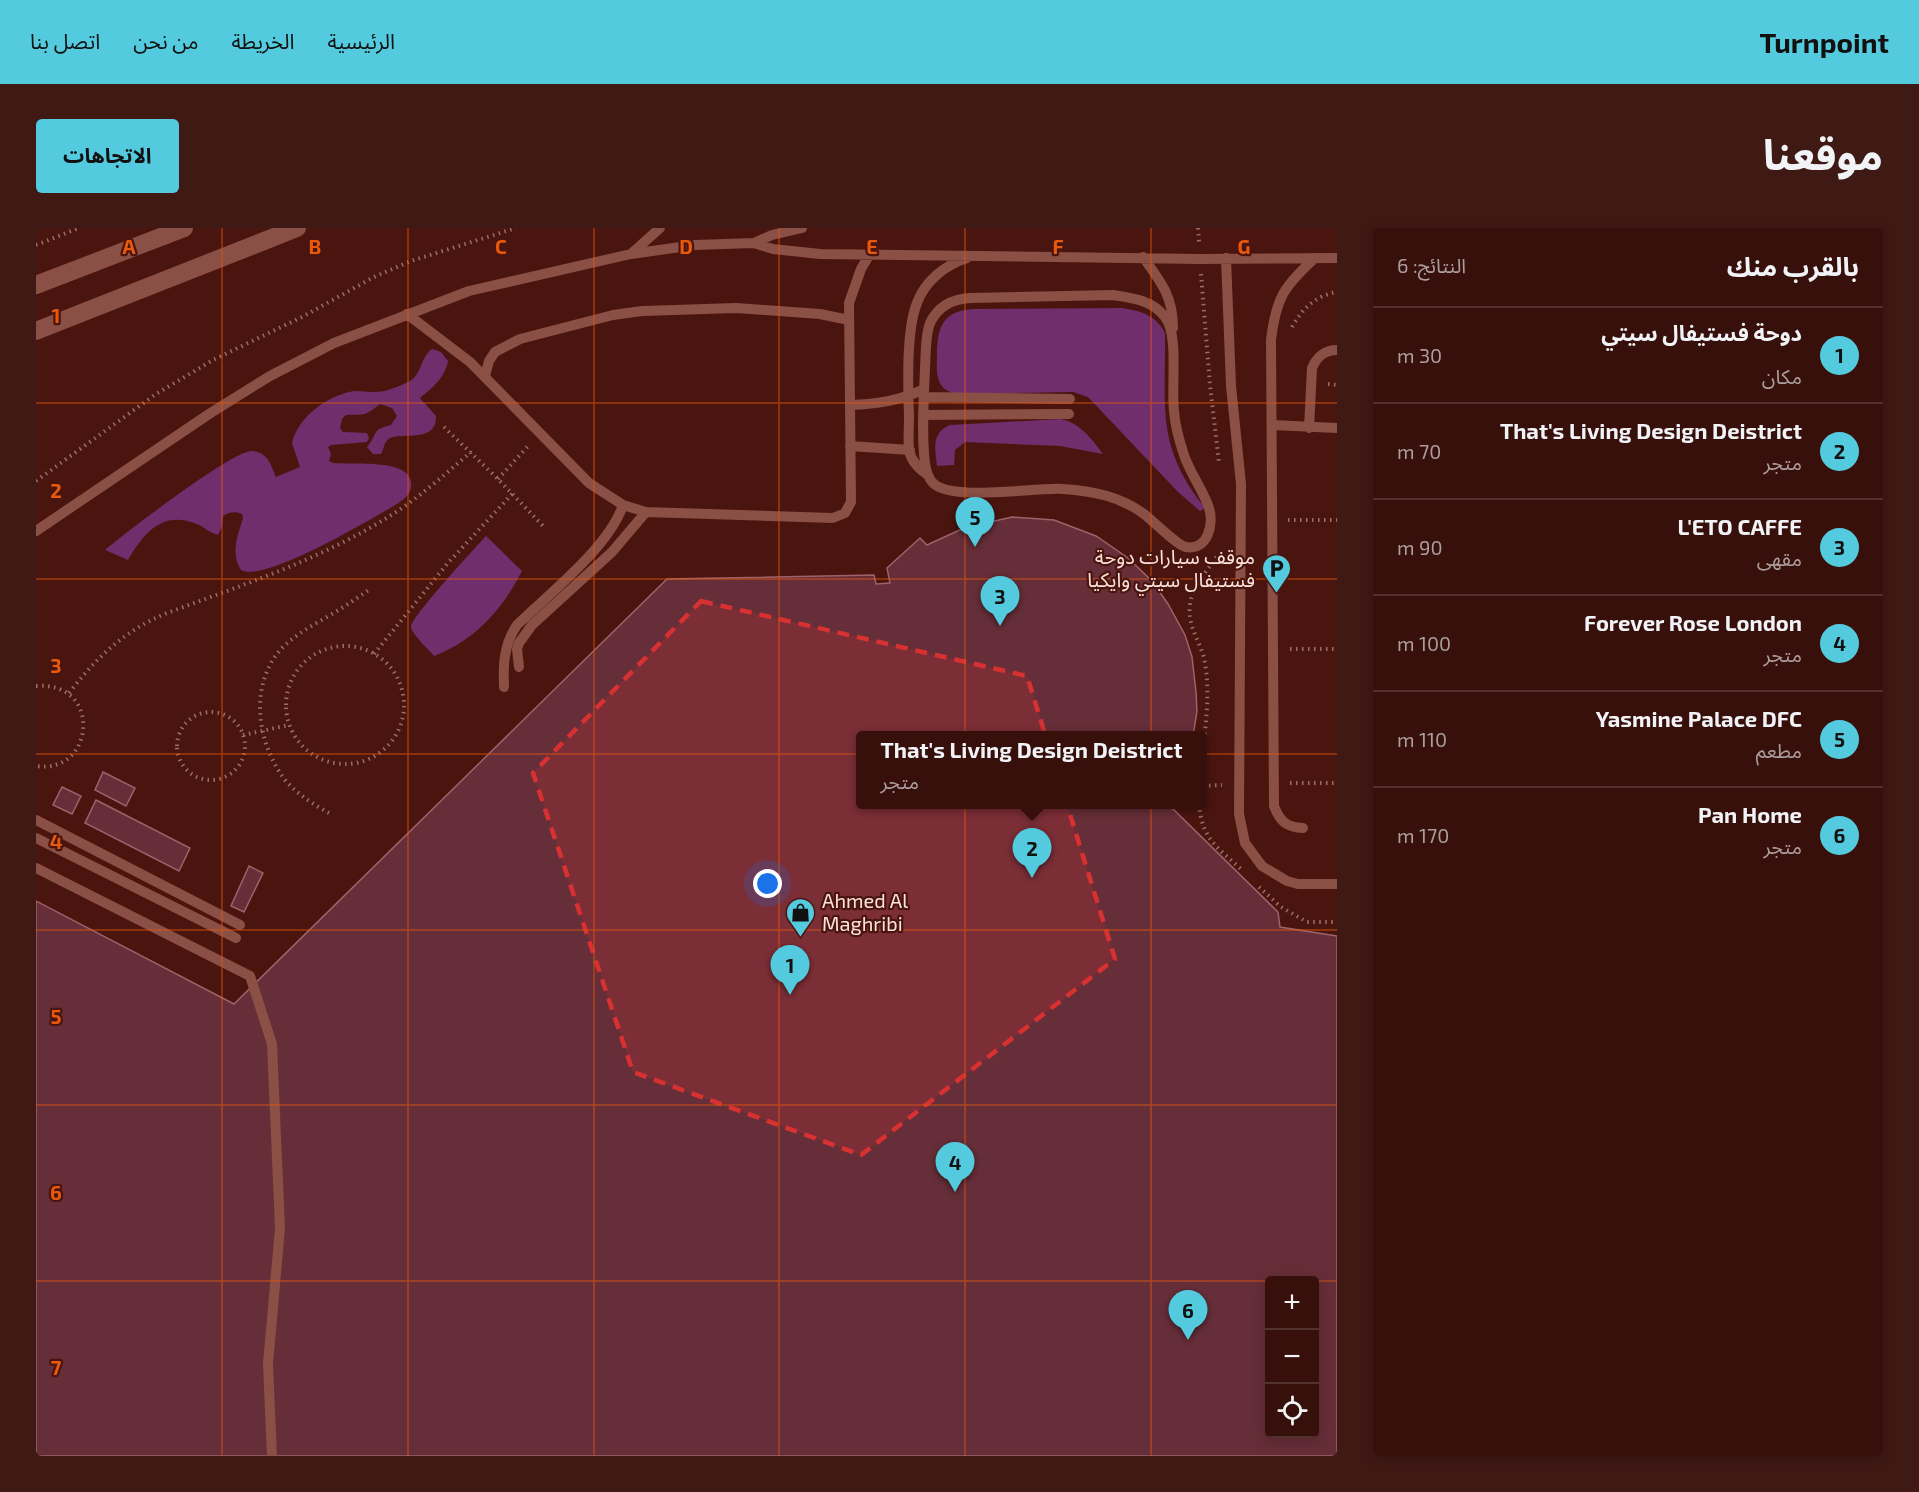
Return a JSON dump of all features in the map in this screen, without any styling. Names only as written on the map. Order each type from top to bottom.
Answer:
[{"type":"main road","points":[[36,285],[184,228]]},
{"type":"main road","points":[[36,331],[297,228]]},
{"type":"lane","points":[[631,254],[660,228]]},
{"type":"lane","points":[[754,243],[772,235],[802,228]]},
{"type":"lane","points":[[36,530],[270,376],[334,343],[469,291],[631,254],[695,245],[754,243],[773,249],[809,253],[1337,258]]},
{"type":"lane","points":[[407,314],[451,346],[485,376],[589,483],[623,505],[646,512],[833,518],[845,513],[851,502],[849,303],[854,286],[870,254]]},
{"type":"lane","points":[[973,256],[959,260],[934,277],[917,301],[911,329],[908,397],[909,450],[916,464],[934,484],[955,493],[1060,489],[1109,496],[1142,513],[1180,545],[1191,547],[1200,544],[1209,532],[1211,519],[1209,507],[1186,461],[1176,426],[1171,301],[1143,257]]},
{"type":"lane","points":[[1226,258],[1231,386],[1241,484],[1239,814],[1245,843],[1262,866],[1287,881],[1308,885],[1337,884]]},
{"type":"lane","points":[[1304,828],[1285,824],[1278,817],[1274,806],[1270,340],[1274,314],[1281,295],[1293,277],[1315,258]]},
{"type":"lane","points":[[928,475],[925,462],[923,415],[926,342],[930,323],[942,307],[960,298],[1113,295],[1148,302],[1167,318],[1173,335]]},
{"type":"lane","points":[[485,376],[489,361],[495,352],[514,342],[613,315],[642,310],[736,308],[820,314],[849,320]]},
{"type":"lane","points":[[1310,428],[1311,368],[1323,353],[1337,350]]},
{"type":"lane","points":[[850,405],[872,404],[924,393],[1070,399]]},
{"type":"lane","points":[[923,415],[1069,414]]},
{"type":"lane","points":[[1272,425],[1337,428]]},
{"type":"lane","points":[[850,446],[909,450]]},
{"type":"lane","points":[[504,687],[504,657],[517,625],[601,543],[615,524],[623,505]]},
{"type":"lane","points":[[519,668],[517,649],[527,631],[612,552],[646,512]]},
{"type":"lane","points":[[36,820],[240,925]]},
{"type":"lane","points":[[36,838],[236,938]]},
{"type":"lane","points":[[36,868],[250,976],[272,1044],[280,1228],[268,1364],[273,1456]]},
{"type":"path","points":[[36,245],[79,228]]},
{"type":"path","points":[[36,481],[156,394],[213,360],[302,317],[374,277],[411,261],[516,228]]},
{"type":"path","points":[[1289,335],[1301,312],[1313,301],[1326,294],[1337,292]]},
{"type":"path","points":[[444,427],[498,478],[545,528]]},
{"type":"path","points":[[498,478],[540,433]]},
{"type":"path","points":[[69,693],[100,656],[131,630],[148,620],[298,564],[346,541],[382,521],[412,500],[471,452]]},
{"type":"path","points":[[374,654],[447,564],[513,493]]},
{"type":"path","points":[[328,813],[305,799],[286,780],[271,757],[262,731],[259,709],[261,688],[269,667],[281,649],[297,635],[370,589]]},
{"type":"path","points":[[335,647],[355,647],[374,654],[390,667],[400,685],[404,705],[400,725],[390,743],[374,756],[355,763],[334,764],[315,756],[299,743],[289,725],[286,705],[289,685],[300,667],[315,654],[335,647]]},
{"type":"path","points":[[1272,649],[1337,649]]},
{"type":"path","points":[[36,686],[58,687],[69,693],[77,702],[84,723],[79,746],[62,762],[52,766],[36,766]]},
{"type":"path","points":[[221,713],[238,725],[243,735],[245,746],[243,756],[238,766],[222,778],[211,780],[191,774],[178,757],[178,736],[183,726],[200,714],[221,713]]},
{"type":"path","points":[[243,735],[289,725]]},
{"type":"highlighted area","points":[[701,601],[1027,676],[1115,959],[861,1155],[633,1072],[533,773]]},
{"type":"shaded area","points":[[1122,308],[1147,315],[1157,322],[1165,333],[1167,425],[1178,465],[1189,486],[1205,508],[1200,511],[1178,492],[1088,397],[1073,392],[960,394],[947,390],[940,382],[937,370],[938,337],[943,323],[955,313],[974,309]]},
{"type":"shaded area","points":[[432,349],[441,352],[448,361],[441,378],[420,398],[436,416],[431,430],[418,435],[390,438],[385,443],[381,454],[373,454],[367,447],[376,433],[391,425],[397,416],[392,408],[380,404],[362,415],[346,415],[342,419],[340,428],[343,432],[367,433],[369,438],[367,442],[328,447],[331,454],[329,461],[333,463],[378,464],[400,469],[408,474],[411,482],[410,492],[397,504],[318,548],[294,559],[254,572],[241,570],[236,557],[237,537],[243,518],[242,514],[237,512],[223,516],[222,527],[218,535],[197,524],[185,520],[174,520],[156,526],[141,541],[128,560],[105,550],[202,477],[241,454],[252,451],[262,454],[268,460],[276,477],[300,467],[292,443],[300,425],[313,410],[330,399],[349,392],[381,392],[408,382],[416,375],[428,352]]},
{"type":"shaded area","points":[[1061,419],[1080,428],[1103,454],[1060,446],[965,442],[955,450],[954,465],[937,466],[935,448],[937,437],[944,428],[950,425]]},
{"type":"shaded area","points":[[486,536],[522,571],[506,598],[486,622],[462,641],[434,656],[411,627],[432,597]]},
{"type":"building","points":[[1012,517],[1054,520],[1096,536],[1128,558],[1152,581],[1185,635],[1192,657],[1196,692],[1197,711],[1194,731],[856,731],[856,809],[1173,809],[1278,912],[1280,927],[1337,936],[1337,1456],[36,1456],[36,901],[234,1004],[667,579],[874,575],[876,584],[890,583],[887,568],[920,538],[927,545],[964,528]]},
{"type":"building","points":[[103,772],[135,788],[126,806],[95,790]]},
{"type":"building","points":[[62,787],[81,796],[72,814],[53,805]]},
{"type":"building","points":[[96,800],[190,848],[179,871],[85,823]]},
{"type":"building","points":[[249,866],[263,873],[244,912],[231,906]]},
{"type":"place","name":"Yasmine Palace DFC","points":[[975,547]]},
{"type":"place","name":"موقف سيارات دوحة فستيفال سيتي وايكيا","points":[[1276,594]]},
{"type":"place","name":"L'ETO CAFFE","points":[[1000,626]]},
{"type":"place","name":"That's Living Design Deistrict","points":[[1032,878]]},
{"type":"place","name":"Ahmed Al Maghribi","points":[[801,938]]},
{"type":"place","name":"دوحة فستيفال سيتي","points":[[790,995]]},
{"type":"place","name":"Forever Rose London","points":[[955,1192]]},
{"type":"place","name":"Pan Home","points":[[1188,1340]]}]
